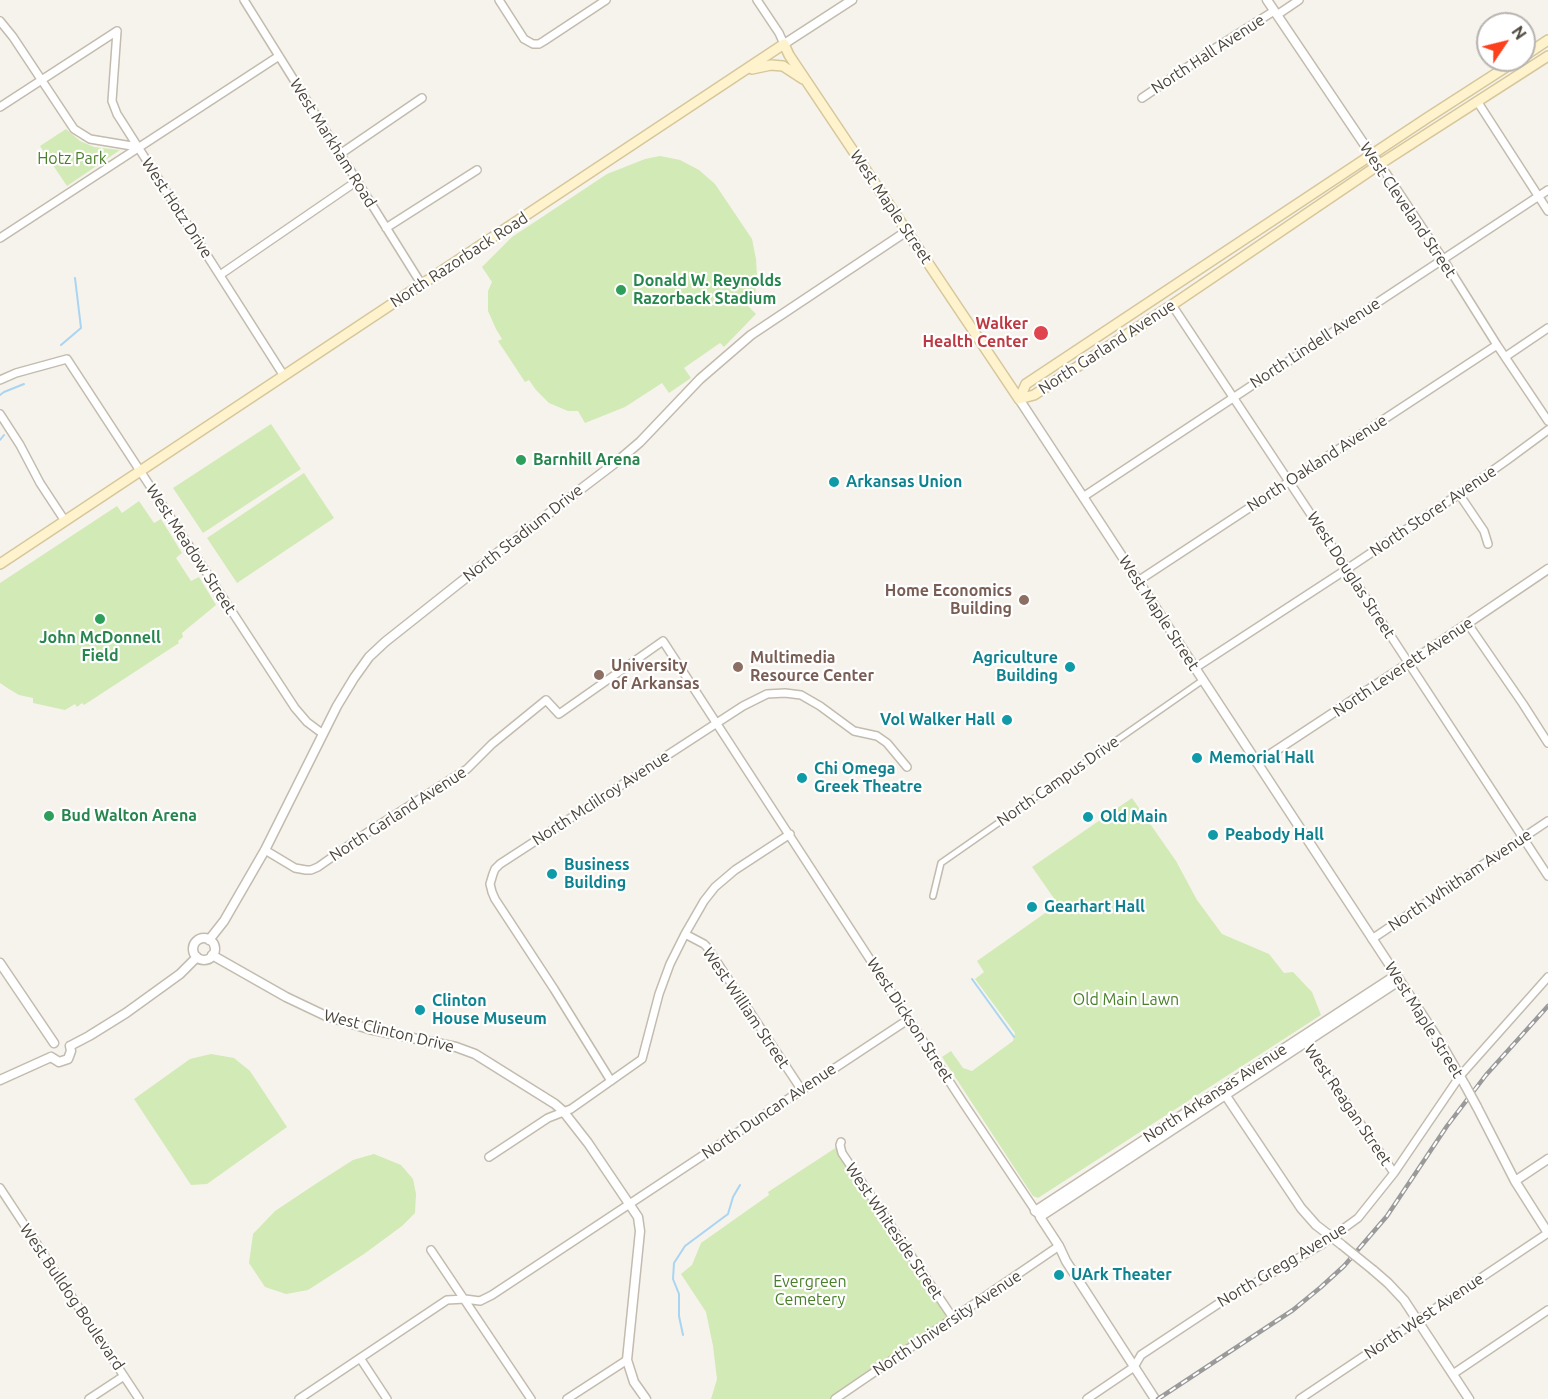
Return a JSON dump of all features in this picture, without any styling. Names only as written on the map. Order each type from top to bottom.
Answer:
[{"type":"main road","name":"North Razorback Road","points":[[0,564],[784,45]]},
{"type":"main road","name":"West Maple Street","points":[[784,45],[1018,399]]},
{"type":"main road","name":"North Garland Avenue","points":[[1018,399],[1034,395],[1380,164],[1548,56]]},
{"type":"main road","points":[[741,73],[771,65],[783,66],[807,82]]},
{"type":"main road","name":"North Garland Avenue","points":[[1018,399],[1026,384],[1499,72]]},
{"type":"street","name":"West Markham Road","points":[[244,0],[422,285]]},
{"type":"street","points":[[499,0],[524,39],[533,44],[544,41],[606,0]]},
{"type":"street","name":"West Maple Street","points":[[757,0],[779,33],[784,45]]},
{"type":"street","name":"North Razorback Road","points":[[784,45],[852,0]]},
{"type":"street","name":"West Cleveland Street","points":[[1267,0],[1366,147],[1380,164],[1548,421]]},
{"type":"street","name":"North Hall Avenue","points":[[1142,98],[1217,47],[1299,0]]},
{"type":"street","name":"West Hotz Drive","points":[[0,21],[70,124],[79,133],[90,139],[138,147],[284,376]]},
{"type":"street","points":[[0,107],[117,31],[112,101],[117,114],[138,147]]},
{"type":"street","points":[[0,238],[279,56]]},
{"type":"street","points":[[339,154],[422,98]]},
{"type":"street","points":[[1477,101],[1548,211]]},
{"type":"street","points":[[386,228],[477,170]]},
{"type":"street","points":[[220,275],[357,181]]},
{"type":"street","name":"North Lindell Avenue","points":[[1083,497],[1548,190]]},
{"type":"street","name":"North Stadium Drive","points":[[209,940],[224,921],[265,850],[337,706],[369,657],[492,557],[619,460],[640,442],[700,379],[750,335],[907,231]]},
{"type":"street","name":"West Douglas Street","points":[[1172,305],[1548,876]]},
{"type":"street","points":[[1505,357],[1548,328]]},
{"type":"street","name":"North Oakland Avenue","points":[[1138,581],[1497,345]]},
{"type":"street","name":"West Meadow Street","points":[[0,380],[67,359],[295,708],[323,734]]},
{"type":"street","name":"West Maple Street","points":[[1018,399],[1442,1045],[1465,1084],[1515,1181],[1548,1233]]},
{"type":"street","points":[[0,414],[65,521]]},
{"type":"street","name":"North Storer Avenue","points":[[1195,668],[1459,494],[1548,430]]},
{"type":"street","points":[[1459,494],[1484,531],[1488,544]]},
{"type":"street","name":"North Leverett Avenue","points":[[1257,763],[1548,569]]},
{"type":"street","points":[[1468,624],[1548,743]]},
{"type":"street","name":"North Garland Avenue","points":[[265,850],[295,867],[311,870],[318,867],[364,834],[467,769],[492,744],[546,700],[559,714],[663,641]]},
{"type":"street","name":"West Dickson Street","points":[[663,641],[1059,1246],[1066,1261],[1155,1399]]},
{"type":"street","name":"North Campus Drive","points":[[933,896],[941,863],[1203,680]]},
{"type":"street","name":"North McIilroy Avenue","points":[[611,1081],[492,892],[491,879],[495,869],[742,705],[767,694],[801,695],[854,731],[882,739],[907,767]]},
{"type":"street","name":"North Whitham Avenue","points":[[1372,939],[1548,822]]},
{"type":"street","points":[[489,1157],[548,1118],[571,1109],[642,1059],[659,994],[670,964],[704,901],[715,887],[735,870],[790,834]]},
{"type":"street","name":"West William Street","points":[[685,934],[704,944],[801,1089]]},
{"type":"street","points":[[201,938],[209,940],[214,947],[212,956],[205,959],[197,957],[193,950],[195,942],[201,938]]},
{"type":"street","name":"West Clinton Drive","points":[[212,956],[286,997],[326,1016],[369,1029],[456,1047],[475,1054],[563,1111],[638,1217],[640,1231],[627,1360]]},
{"type":"street","points":[[70,1046],[126,1013],[180,974],[197,957]]},
{"type":"street","points":[[0,963],[54,1043]]},
{"type":"street","name":"North Gregg Avenue","points":[[1087,1399],[1134,1367],[1141,1355],[1218,1304],[1298,1259],[1358,1218],[1394,1173],[1460,1076],[1548,977]]},
{"type":"street","name":"North Arkansas Avenue","points":[[1038,1214],[1398,978]]},
{"type":"street","name":"North Duncan Avenue","points":[[299,1399],[447,1300],[480,1301],[492,1295],[909,1019]]},
{"type":"street","name":"West Reagan Street","points":[[1304,1039],[1394,1173]]},
{"type":"street","points":[[51,1057],[50,1049],[54,1043],[61,1041],[70,1046]]},
{"type":"street","points":[[51,1057],[59,1062],[68,1059],[70,1046]]},
{"type":"street","points":[[0,1080],[51,1057]]},
{"type":"street","points":[[1223,1092],[1301,1208],[1316,1225],[1396,1290],[1469,1399]]},
{"type":"street","name":"West Whiteside Street","points":[[842,1142],[840,1145],[842,1153],[953,1318]]},
{"type":"street","points":[[1515,1181],[1548,1159]]},
{"type":"street","name":"West Bulldog Boulevard","points":[[0,1188],[139,1399]]},
{"type":"street","name":"North West Avenue","points":[[1300,1399],[1311,1396],[1418,1320],[1548,1233]]},
{"type":"street","name":"North University Avenue","points":[[835,1399],[1059,1246]]},
{"type":"street","points":[[431,1250],[531,1399]]},
{"type":"street","points":[[1453,1374],[1548,1310]]},
{"type":"street","points":[[360,1358],[387,1399]]},
{"type":"street","points":[[567,1399],[627,1360],[634,1382],[646,1399]]},
{"type":"street","points":[[89,1399],[124,1376]]},
{"type":"green space","name":"Hotz Park","points":[[66,129],[80,141],[94,147],[120,150],[67,186],[40,146]]},
{"type":"green space","name":"Donald W. Reynolds Razorback Stadium","points":[[660,156],[680,160],[699,170],[715,184],[752,239],[757,276],[755,295],[753,289],[748,306],[756,314],[724,347],[720,343],[684,368],[691,378],[669,393],[662,383],[625,407],[585,423],[578,411],[568,411],[549,403],[529,380],[525,382],[498,341],[502,339],[488,311],[488,291],[492,282],[482,267],[512,237],[607,174],[645,159]]},
{"type":"green space","points":[[271,424],[301,469],[203,533],[173,488]]},
{"type":"green space","points":[[304,473],[334,518],[237,583],[207,538]]},
{"type":"green space","name":"John McDonnell Field","points":[[139,501],[154,523],[161,519],[182,553],[176,558],[191,581],[199,577],[216,605],[182,633],[183,637],[178,641],[179,643],[84,705],[82,703],[77,707],[75,704],[65,710],[33,703],[33,698],[19,695],[0,683],[0,583],[117,506],[122,513]]},
{"type":"green space","name":"Old Main Lawn","points":[[1132,798],[1176,861],[1197,900],[1222,934],[1269,954],[1284,973],[1293,972],[1312,992],[1321,1015],[1038,1198],[1033,1196],[942,1057],[951,1051],[963,1068],[972,1071],[1013,1041],[1015,1033],[975,979],[984,972],[977,961],[1058,904],[1032,867]]},
{"type":"green space","points":[[211,1054],[234,1058],[250,1071],[287,1127],[207,1184],[191,1185],[134,1099],[190,1059]]},
{"type":"green space","name":"Evergreen Cemetery","points":[[840,1145],[953,1318],[835,1399],[711,1399],[717,1379],[706,1312],[681,1274],[692,1265],[701,1243],[769,1195],[768,1192]]},
{"type":"green space","points":[[374,1154],[401,1165],[413,1179],[416,1194],[415,1213],[402,1226],[364,1254],[308,1290],[286,1294],[265,1287],[249,1263],[253,1234],[275,1211],[317,1183],[353,1160]]},
{"type":"waterway","points":[[61,345],[81,328],[75,278]]},
{"type":"waterway","points":[[0,395],[24,384]]},
{"type":"waterway","points":[[0,440],[4,435]]},
{"type":"waterway","points":[[972,979],[1014,1037]]},
{"type":"waterway","points":[[683,1335],[679,1316],[679,1294],[673,1279],[674,1263],[685,1246],[728,1214],[733,1197],[740,1185]]},
{"type":"railway","points":[[1158,1399],[1293,1310],[1344,1266],[1387,1216],[1447,1126],[1486,1075],[1548,1006]]},
{"type":"place","name":"Donald W. Reynolds Razorback Stadium","points":[[621,290]]},
{"type":"place","name":"Walker Health Center","points":[[1041,333]]},
{"type":"place","name":"Barnhill Arena","points":[[521,460]]},
{"type":"place","name":"Arkansas Union","points":[[834,482]]},
{"type":"place","name":"Home Economics Building","points":[[1024,600]]},
{"type":"place","name":"John McDonnell Field","points":[[100,619]]},
{"type":"place","name":"Multimedia Resource Center","points":[[738,667]]},
{"type":"place","name":"Agriculture Building","points":[[1070,667]]},
{"type":"place","name":"University of Arkansas","points":[[599,675]]},
{"type":"place","name":"Vol Walker Hall","points":[[1007,720]]},
{"type":"place","name":"Memorial Hall","points":[[1197,758]]},
{"type":"place","name":"Chi Omega Greek Theatre","points":[[802,778]]},
{"type":"place","name":"Bud Walton Arena","points":[[49,816]]},
{"type":"place","name":"Old Main","points":[[1088,817]]},
{"type":"place","name":"Peabody Hall","points":[[1213,835]]},
{"type":"place","name":"Business Building","points":[[552,874]]},
{"type":"place","name":"Gearhart Hall","points":[[1032,907]]},
{"type":"place","name":"Clinton House Museum","points":[[420,1010]]},
{"type":"place","name":"UArk Theater","points":[[1059,1275]]}]
